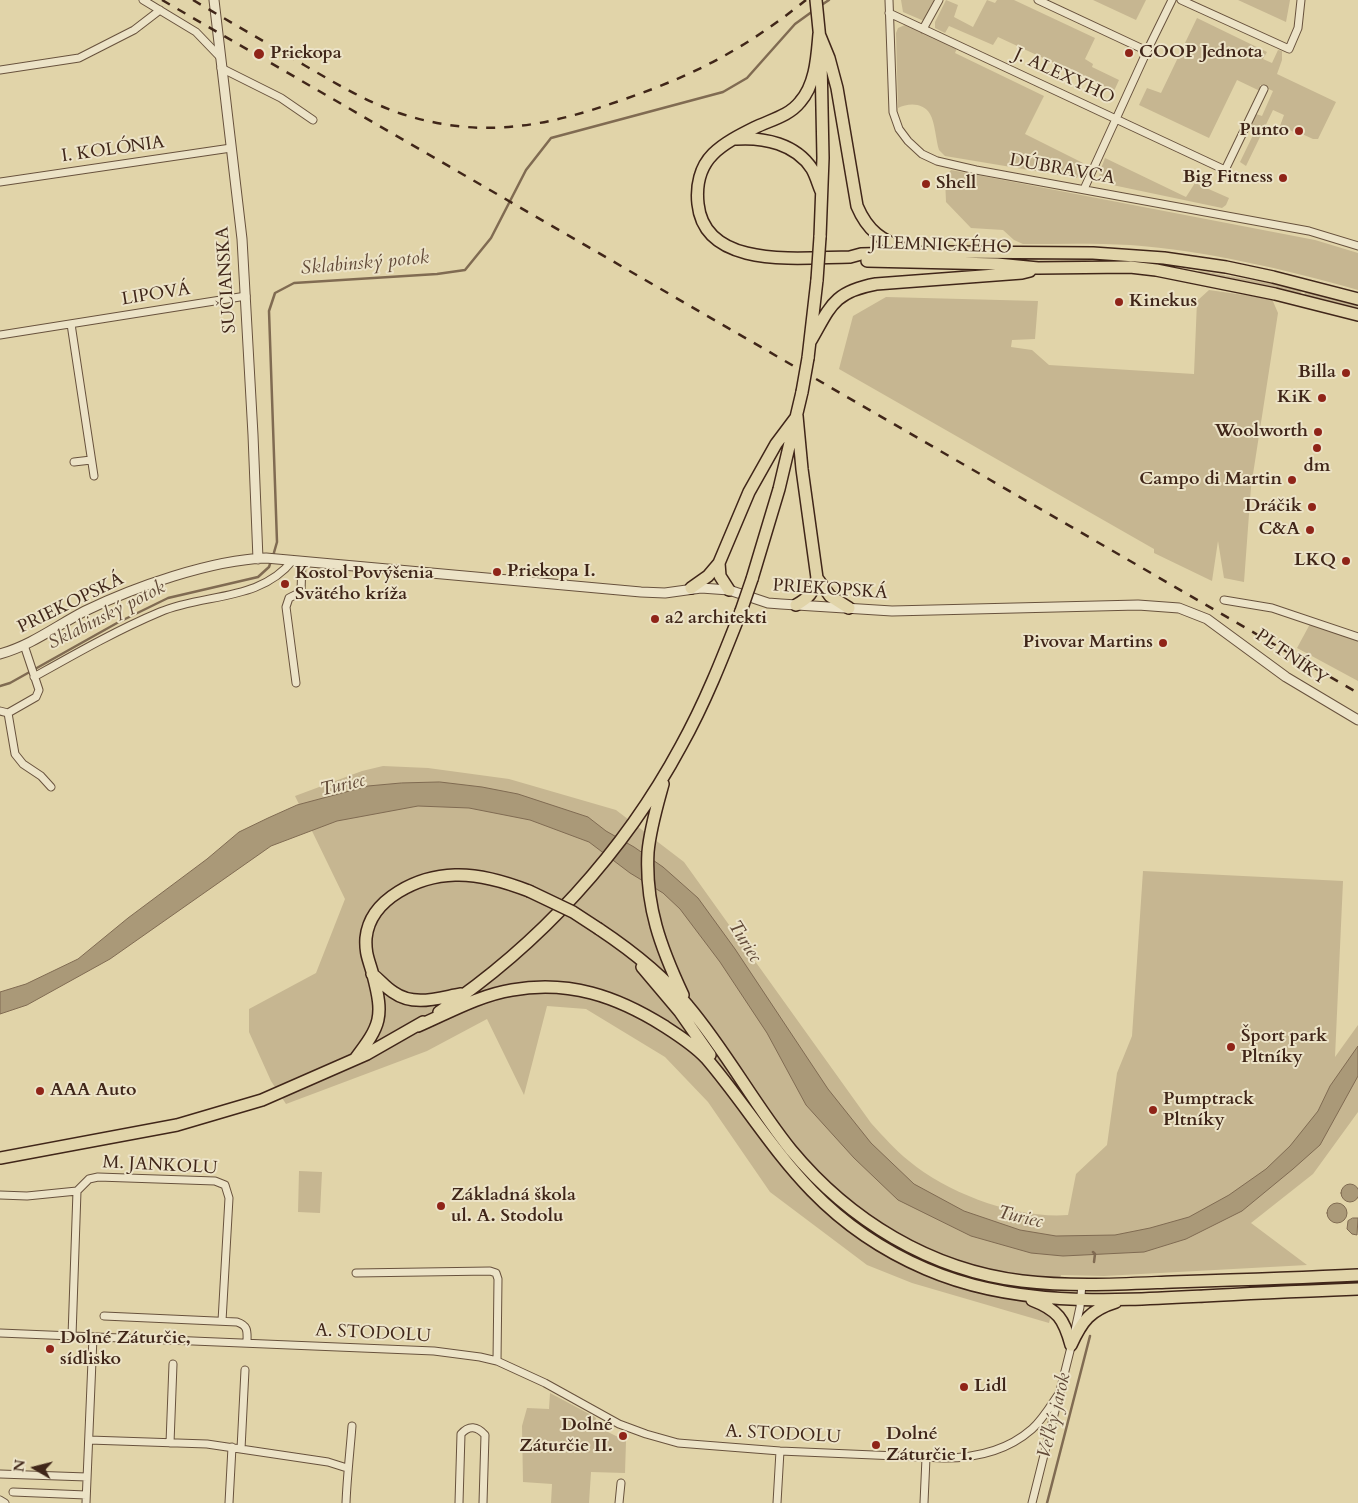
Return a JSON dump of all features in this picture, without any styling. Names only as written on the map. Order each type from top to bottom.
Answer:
[{"type":"main road","points":[[418,1026],[465,993],[539,932],[594,873],[665,775],[696,719],[741,611],[771,518],[802,392],[810,342],[817,280],[823,193],[822,95],[816,0]]},
{"type":"main road","points":[[819,34],[812,81],[801,101],[787,114],[734,139],[722,146],[711,156],[701,173],[698,185],[698,202],[701,216],[707,229],[715,238],[730,248],[755,256],[850,257]]},
{"type":"main road","points":[[819,34],[829,58],[837,88],[857,206],[866,223],[878,236],[888,243],[910,252]]},
{"type":"main road","points":[[734,139],[751,138],[768,141],[798,154],[813,170],[823,193]]},
{"type":"main road","name":"JILEMNICKÉHO","points":[[850,257],[861,254],[910,252],[1093,253],[1164,258],[1226,267],[1273,277],[1358,300]]},
{"type":"main road","name":"JILEMNICKÉHO","points":[[850,257],[861,260],[997,264],[1038,268],[1122,267],[1156,270],[1275,294],[1358,315]]},
{"type":"main road","points":[[810,342],[838,298],[858,287],[876,284],[1022,274],[1038,268]]},
{"type":"main road","points":[[691,588],[708,576],[719,563],[748,492],[776,444],[796,416]]},
{"type":"main road","points":[[796,416],[817,578],[808,598],[796,605]]},
{"type":"main road","points":[[719,563],[720,576],[729,590]]},
{"type":"main road","points":[[817,578],[830,596],[848,608]]},
{"type":"main road","points":[[665,775],[648,851],[648,878],[658,936],[688,1006]]},
{"type":"main road","points":[[354,1060],[372,1037],[379,1019],[379,1006],[367,961],[366,935],[370,922],[381,905],[404,889],[436,877],[454,875],[493,879],[529,891],[574,912],[651,968],[688,1006],[761,1110],[791,1149],[824,1186],[861,1217],[892,1238],[911,1248],[957,1267],[980,1274],[1020,1281],[1082,1284],[1358,1275]]},
{"type":"main road","points":[[629,952],[680,1012],[721,1070],[732,1091]]},
{"type":"main road","points":[[372,974],[392,992],[406,999],[432,1000],[465,993]]},
{"type":"main road","points":[[0,1158],[140,1132],[210,1116],[282,1093],[354,1060],[418,1026],[491,995],[510,990],[541,987],[579,989],[603,995],[628,1006],[676,1034],[704,1056],[779,1155],[813,1193],[854,1228],[893,1253],[932,1271],[975,1286],[1018,1295],[1081,1300],[1358,1290]]},
{"type":"main road","points":[[1018,1295],[1052,1310],[1064,1323],[1071,1345]]},
{"type":"main road","points":[[1071,1345],[1078,1329],[1093,1312],[1122,1300]]},
{"type":"street","points":[[144,0],[196,32],[220,56]]},
{"type":"street","name":"SUČIANSKA","points":[[214,0],[242,239],[262,558]]},
{"type":"street","name":"DÚBRAVCA","points":[[889,0],[895,120],[903,135],[918,151],[937,161],[1309,231],[1358,246]]},
{"type":"street","points":[[923,29],[939,0]]},
{"type":"street","points":[[1038,0],[1147,51]]},
{"type":"street","points":[[1084,189],[1115,118],[1172,0]]},
{"type":"street","points":[[1181,0],[1289,49],[1298,28],[1301,0]]},
{"type":"street","points":[[0,70],[79,58],[134,30],[160,10]]},
{"type":"street","name":"J. ALEXYHO","points":[[890,13],[1225,170],[1264,89]]},
{"type":"street","points":[[221,68],[281,98],[313,120]]},
{"type":"street","name":"I. KOLÓNIA","points":[[0,182],[231,148]]},
{"type":"street","name":"LIPOVÁ","points":[[0,335],[246,296]]},
{"type":"street","points":[[71,324],[94,476]]},
{"type":"street","points":[[74,462],[92,460]]},
{"type":"street","name":"PRIEKOPSKÁ","points":[[0,654],[24,645],[85,611],[146,586],[196,571],[262,558],[641,592],[665,593],[691,588],[729,590],[768,603],[796,605],[892,611],[1155,606],[1179,608],[1207,619]]},
{"type":"street","points":[[34,677],[89,646],[161,611],[176,606],[248,591],[264,584],[298,561]]},
{"type":"street","points":[[296,682],[286,607],[289,598],[301,592],[298,561]]},
{"type":"street","points":[[1224,600],[1272,608],[1358,637]]},
{"type":"street","name":"PLTNÍKY","points":[[1207,619],[1286,678],[1358,720]]},
{"type":"street","points":[[0,712],[8,713],[36,698],[38,690],[24,645]]},
{"type":"street","points":[[8,713],[15,754],[23,764],[41,776],[51,787]]},
{"type":"street","name":"M. JANKOLU","points":[[77,1191],[89,1179],[98,1177],[215,1181],[225,1185],[229,1198],[222,1320]]},
{"type":"street","points":[[0,1195],[27,1196],[77,1191],[72,1336]]},
{"type":"street","points":[[356,1273],[490,1271],[496,1274],[498,1279],[497,1361]]},
{"type":"street","points":[[1032,1503],[1071,1345],[1081,1300],[1082,1284]]},
{"type":"street","points":[[104,1316],[237,1322],[244,1324],[247,1328],[247,1344]]},
{"type":"street","name":"A. STODOLU","points":[[0,1334],[434,1352],[480,1357],[497,1361],[545,1383],[619,1424],[654,1437],[696,1446],[926,1458],[973,1456],[988,1453],[1013,1442],[1032,1429],[1060,1392]]},
{"type":"street","points":[[13,1492],[86,1499],[93,1337]]},
{"type":"street","points":[[170,1443],[173,1364]]},
{"type":"street","points":[[241,1449],[245,1370]]},
{"type":"street","points":[[346,1503],[347,1468],[350,1458],[352,1426]]},
{"type":"street","points":[[459,1503],[461,1434],[466,1429],[473,1427],[480,1429],[486,1435],[483,1503]]},
{"type":"street","points":[[89,1440],[207,1444],[328,1462],[347,1468]]},
{"type":"street","points":[[229,1503],[232,1448]]},
{"type":"street","points":[[777,1503],[780,1450]]},
{"type":"street","points":[[924,1503],[926,1458]]},
{"type":"street","points":[[0,1474],[87,1477]]},
{"type":"street","points":[[619,1503],[621,1483]]},
{"type":"street","points":[[0,1500],[5,1503]]},
{"type":"shaded area","points":[[901,0],[935,0],[924,21],[903,12]]},
{"type":"shaded area","points":[[946,0],[958,5],[954,17],[973,27],[987,0],[995,3],[997,0],[1014,0],[1095,38],[1085,59],[1093,64],[1092,67],[1119,80],[1114,91],[998,37],[993,45],[949,26],[945,33],[935,28],[935,22]]},
{"type":"shaded area","points":[[1093,0],[1146,0],[1136,20]]},
{"type":"shaded area","points":[[1238,0],[1290,0],[1286,22]]},
{"type":"shaded area","points":[[1197,18],[1267,52],[1263,59],[1272,63],[1278,50],[1282,51],[1282,60],[1277,74],[1336,102],[1318,139],[1302,134],[1304,130],[1297,127],[1294,132],[1280,126],[1284,115],[1273,110],[1246,166],[1240,162],[1255,131],[1249,128],[1256,114],[1262,116],[1273,91],[1260,85],[1260,91],[1237,80],[1209,138],[1139,105],[1147,88],[1161,93]]},
{"type":"shaded area","points":[[905,25],[957,48],[955,53],[1044,96],[1025,134],[1083,163],[1077,178],[945,156],[939,150],[933,122],[927,110],[915,105],[906,105],[898,108],[896,33],[898,28]]},
{"type":"shaded area","points":[[1105,158],[1186,197],[1195,183],[1229,198],[1226,205],[1222,208],[1103,183],[1099,178]]},
{"type":"shaded area","points":[[951,170],[1315,240],[1358,253],[1358,290],[1274,268],[1216,256],[1159,248],[1117,244],[1023,244],[1014,240],[1003,230],[971,228],[946,202],[945,177]]},
{"type":"shaded area","points":[[1006,257],[1128,260],[1128,262],[1006,260]]},
{"type":"shaded area","points":[[1201,271],[1302,289],[1300,295],[1195,272]]},
{"type":"shaded area","points":[[1209,290],[1272,299],[1278,313],[1251,487],[1244,582],[1224,578],[1218,541],[1212,581],[1154,553],[1154,549],[839,369],[853,316],[886,297],[1038,301],[1035,339],[1012,340],[1011,347],[1032,350],[1049,365],[1194,374],[1197,301]]},
{"type":"shaded area","points":[[1306,290],[1358,305],[1358,310],[1304,296]]},
{"type":"shaded area","points":[[1310,624],[1358,640],[1358,681],[1297,648]]},
{"type":"shaded area","points":[[383,766],[428,768],[509,779],[616,810],[684,862],[871,1123],[894,1148],[925,1173],[963,1194],[984,1202],[1027,1213],[1068,1215],[1076,1174],[1107,1145],[1117,1073],[1132,1036],[1143,871],[1343,881],[1335,1057],[1358,1025],[1358,1112],[1313,1174],[1251,1223],[1307,1265],[1104,1276],[1061,1275],[1049,1323],[912,1283],[867,1265],[770,1192],[708,1102],[665,1057],[586,1009],[547,1006],[524,1095],[487,1019],[427,1051],[286,1104],[271,1081],[249,1032],[249,1009],[316,973],[345,899],[295,796],[362,771]]},
{"type":"shaded area","points":[[440,782],[518,794],[588,817],[606,831],[663,867],[698,898],[735,949],[828,1089],[871,1143],[914,1184],[964,1211],[1020,1230],[1056,1236],[1115,1235],[1189,1217],[1229,1195],[1266,1169],[1290,1146],[1318,1111],[1330,1086],[1358,1046],[1358,1076],[1320,1145],[1242,1211],[1186,1239],[1144,1252],[1063,1256],[1031,1253],[971,1236],[898,1200],[854,1158],[806,1105],[767,1033],[720,962],[680,909],[663,893],[630,873],[589,842],[530,820],[469,808],[418,806],[337,821],[271,846],[110,959],[27,1005],[0,1014],[0,992],[26,984],[78,959],[239,832],[297,805],[368,786]]},
{"type":"shaded area","points":[[299,1171],[322,1172],[320,1213],[298,1212]]},
{"type":"shaded area","points":[[1350,1184],[1356,1187],[1359,1193],[1356,1199],[1350,1202],[1344,1199],[1341,1193],[1344,1187]]},
{"type":"shaded area","points":[[1337,1203],[1344,1206],[1347,1213],[1344,1220],[1337,1223],[1330,1220],[1327,1213],[1330,1206]]},
{"type":"shaded area","points":[[1358,1218],[1357,1235],[1352,1234],[1347,1229],[1348,1221]]},
{"type":"shaded area","points":[[550,1393],[595,1417],[602,1429],[626,1441],[625,1473],[591,1472],[589,1503],[551,1503],[552,1484],[523,1482],[522,1426],[527,1408],[549,1409]]},
{"type":"waterway","name":"Sklabinský potok","points":[[820,6],[829,0]]},
{"type":"waterway","name":"Sklabinský potok","points":[[273,556],[277,542],[269,311],[275,293],[294,283],[437,274],[465,270],[491,238],[526,170],[551,138],[723,92],[747,78],[795,24],[813,11]]},
{"type":"waterway","name":"Sklabinský potok","points":[[0,686],[10,683],[117,623],[168,598],[258,577],[269,567],[271,561]]},
{"type":"waterway","name":"Veľký jarok","points":[[1093,1252],[1095,1254],[1094,1262]]},
{"type":"waterway","name":"Veľký jarok","points":[[1047,1503],[1090,1336]]},
{"type":"railway","points":[[162,0],[1358,693]]},
{"type":"railway","points":[[193,0],[327,78],[374,103],[399,113],[429,121],[485,128],[513,127],[567,117],[651,90],[698,69],[741,46],[806,0]]},
{"type":"place","name":"COOP Jednota","points":[[1129,53]]},
{"type":"place","name":"Priekopa","points":[[259,54]]},
{"type":"place","name":"Punto","points":[[1299,131]]},
{"type":"place","name":"Big Fitness","points":[[1283,178]]},
{"type":"place","name":"Shell","points":[[926,184]]},
{"type":"place","name":"Kinekus","points":[[1119,302]]},
{"type":"place","name":"Billa","points":[[1346,373]]},
{"type":"place","name":"KiK","points":[[1322,398]]},
{"type":"place","name":"Woolworth","points":[[1318,432]]},
{"type":"place","name":"dm","points":[[1317,448]]},
{"type":"place","name":"Campo di Martin","points":[[1292,480]]},
{"type":"place","name":"Dráčik","points":[[1312,507]]},
{"type":"place","name":"C&A","points":[[1310,530]]},
{"type":"place","name":"LKQ","points":[[1346,561]]},
{"type":"place","name":"Priekopa I.","points":[[497,572]]},
{"type":"place","name":"Kostol Povýšenia Svätého kríža","points":[[285,584]]},
{"type":"place","name":"a2 architekti","points":[[655,619]]},
{"type":"place","name":"Pivovar Martins","points":[[1163,643]]},
{"type":"place","name":"Šport park Pltníky","points":[[1231,1047]]},
{"type":"place","name":"AAA Auto","points":[[40,1091]]},
{"type":"place","name":"Pumptrack Pltníky","points":[[1153,1110]]},
{"type":"place","name":"Základná škola ul. A. Stodolu","points":[[441,1206]]},
{"type":"place","name":"Dolné Záturčie, sídlisko","points":[[50,1349]]},
{"type":"place","name":"Lidl","points":[[964,1387]]},
{"type":"place","name":"Dolné Záturčie II.","points":[[623,1436]]},
{"type":"place","name":"Dolné Záturčie I.","points":[[876,1445]]},
{"type":"water label","name":"Turiec","points":[[343,786]]},
{"type":"water label","name":"Turiec","points":[[744,942]]},
{"type":"water label","name":"Turiec","points":[[1020,1218]]}]
